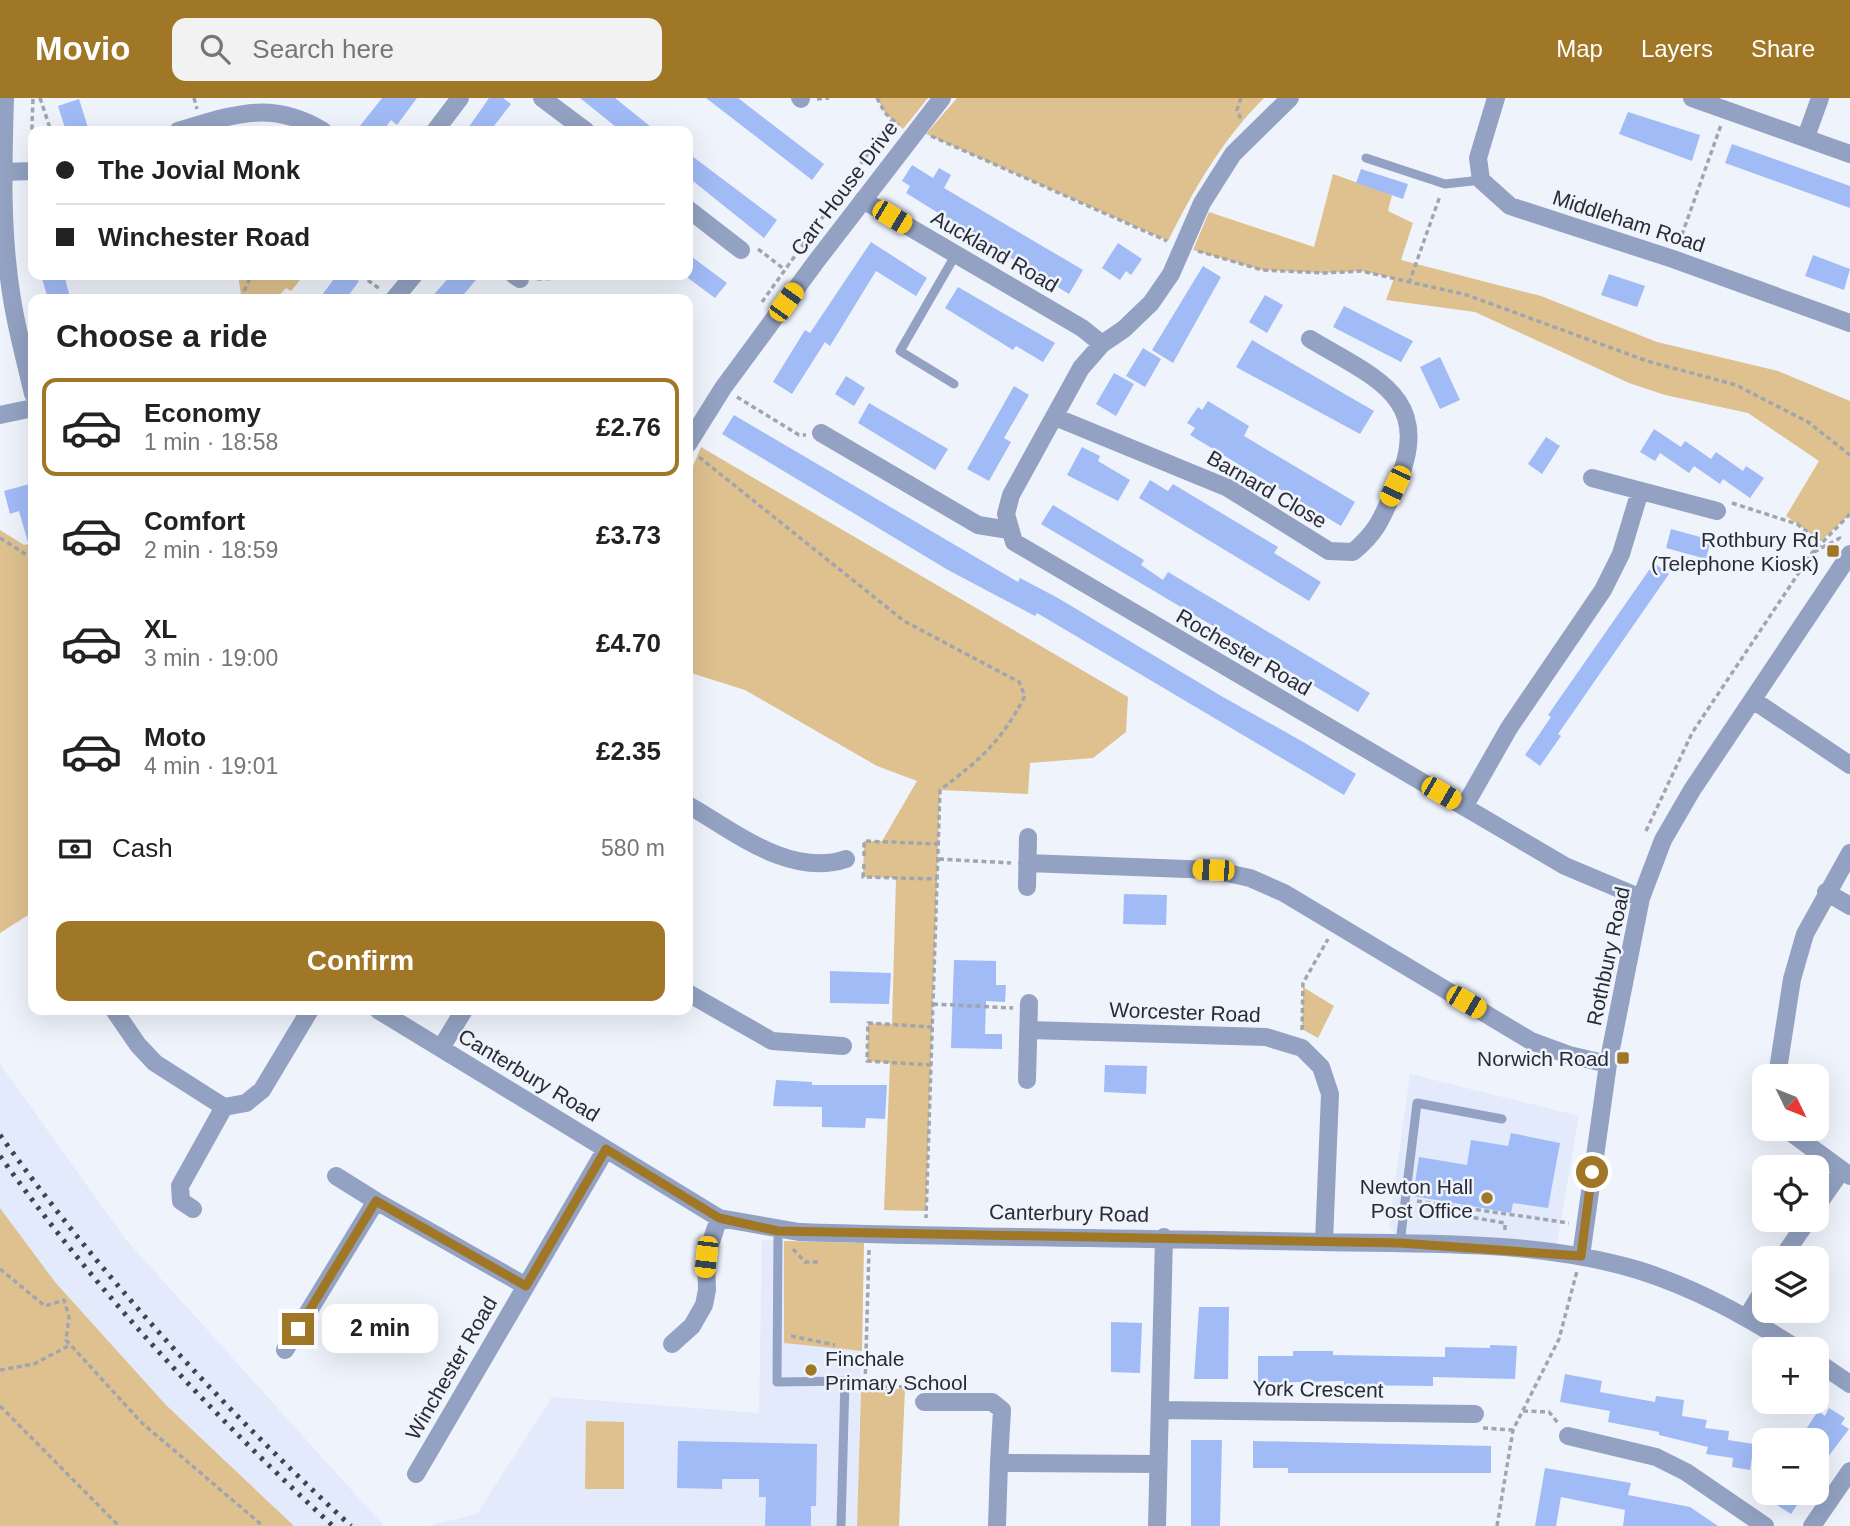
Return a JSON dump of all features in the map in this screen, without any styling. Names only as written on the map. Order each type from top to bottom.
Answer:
[{"type":"street","points":[[5,98],[3,253],[28,371]]},
{"type":"street","points":[[439,126],[460,98]]},
{"type":"street","points":[[542,98],[579,126]]},
{"type":"street","name":"Carr House Drive","points":[[693,450],[723,388],[942,98]]},
{"type":"street","points":[[821,433],[978,525],[1009,530],[1006,514],[1011,495],[1081,368],[1102,344],[1124,329],[1151,303],[1171,274],[1202,203],[1233,154],[1290,98]]},
{"type":"street","points":[[1481,180],[1478,158],[1496,98]]},
{"type":"street","points":[[1692,98],[1850,154]]},
{"type":"street","points":[[1806,137],[1820,98]]},
{"type":"street","points":[[195,126],[240,113],[262,111],[294,116],[313,126]]},
{"type":"street","points":[[3,172],[28,171]]},
{"type":"street","name":"Middleham Road","points":[[1481,180],[1510,206],[1673,259],[1850,323]]},
{"type":"street","name":"Auckland Road","points":[[863,200],[1082,328],[1102,344]]},
{"type":"street","points":[[693,213],[741,250]]},
{"type":"street","points":[[389,294],[408,280]]},
{"type":"street","name":"Barnard Close","points":[[1055,417],[1228,488],[1329,551],[1353,552],[1374,534],[1406,463],[1411,429],[1398,400],[1374,377],[1310,340]]},
{"type":"street","points":[[0,415],[28,409]]},
{"type":"street","points":[[1592,478],[1717,511]]},
{"type":"street","points":[[1464,807],[1509,728],[1603,590],[1621,554],[1640,491]]},
{"type":"street","name":"Rochester Road","points":[[1009,530],[1014,542],[1026,552],[1565,866],[1641,898]]},
{"type":"street","name":"Rothbury Road","points":[[1581,1256],[1608,1064],[1641,898],[1663,840],[1692,790],[1850,554]]},
{"type":"street","points":[[1753,700],[1850,765]]},
{"type":"street","points":[[693,808],[778,857],[830,865],[846,859]]},
{"type":"street","points":[[1027,887],[1028,837]]},
{"type":"street","points":[[1779,1064],[1792,979],[1805,934],[1850,853]]},
{"type":"street","points":[[1027,863],[1213,870],[1250,877],[1284,893],[1531,1041],[1569,1055],[1608,1064]]},
{"type":"street","points":[[1826,892],[1850,906]]},
{"type":"street","points":[[693,996],[772,1041],[843,1046]]},
{"type":"street","points":[[1027,1080],[1029,1006]]},
{"type":"street","points":[[117,1015],[138,1045],[155,1063],[224,1107],[246,1103],[262,1090],[307,1015]]},
{"type":"street","name":"Canterbury Road","points":[[387,1015],[719,1218],[778,1231],[870,1235],[1164,1237],[1400,1243],[1581,1256],[1638,1270],[1690,1289],[1778,1337]]},
{"type":"street","points":[[441,1048],[461,1015]]},
{"type":"street","name":"Worcester Road","points":[[1029,1030],[1266,1037],[1302,1048]]},
{"type":"street","points":[[1302,1048],[1321,1067],[1330,1094],[1324,1242]]},
{"type":"street","points":[[193,1209],[181,1201],[180,1186],[224,1107]]},
{"type":"street","points":[[1802,1141],[1846,1173],[1829,1192]]},
{"type":"street","name":"Winchester Road","points":[[416,1474],[606,1149]]},
{"type":"street","name":"Winchester Road","points":[[335,1176],[526,1286]]},
{"type":"street","points":[[285,1350],[376,1201]]},
{"type":"street","points":[[671,1344],[692,1326],[704,1306],[707,1290],[706,1257],[719,1218]]},
{"type":"street","points":[[1157,1526],[1164,1237]]},
{"type":"street","points":[[1746,1317],[1752,1308]]},
{"type":"street","points":[[1829,1370],[1850,1384]]},
{"type":"street","points":[[924,1402],[992,1402],[1002,1410],[997,1526]]},
{"type":"street","name":"York Crescent","points":[[1160,1410],[1475,1414]]},
{"type":"street","points":[[1568,1436],[1656,1457],[1686,1472],[1765,1526]]},
{"type":"street","points":[[999,1463],[1158,1464]]},
{"type":"street","points":[[1812,1526],[1850,1471]]},
{"type":"lane","points":[[1366,158],[1445,184],[1481,180]]},
{"type":"lane","points":[[954,384],[900,351],[956,254]]},
{"type":"lane","points":[[1400,1243],[1417,1103],[1502,1119]]},
{"type":"lane","points":[[778,1231],[777,1382],[845,1381],[841,1526]]},
{"type":"path","points":[[33,98],[33,126]]},
{"type":"path","points":[[40,98],[49,126]]},
{"type":"path","points":[[762,303],[892,120],[877,98]]},
{"type":"path","points":[[1241,98],[1237,110],[1250,135]]},
{"type":"path","points":[[1673,259],[1726,110]]},
{"type":"path","points":[[917,129],[1183,247],[1262,270],[1324,273],[1361,271],[1467,295],[1524,313],[1647,361],[1736,385],[1808,422],[1850,455]]},
{"type":"path","points":[[1409,283],[1445,184]]},
{"type":"path","points":[[741,250],[758,248],[784,269]]},
{"type":"path","points":[[368,280],[387,294]]},
{"type":"path","points":[[723,388],[799,435],[821,433]]},
{"type":"path","points":[[693,450],[904,621],[1019,682],[1025,696],[1007,730],[986,755],[940,790],[926,1234]]},
{"type":"path","points":[[1717,511],[1722,500],[1797,524],[1821,541]]},
{"type":"path","points":[[1645,835],[1692,733],[1812,553],[1850,514]]},
{"type":"path","points":[[1833,530],[1850,544]]},
{"type":"path","points":[[1812,553],[1840,537]]},
{"type":"path","points":[[0,538],[28,556]]},
{"type":"path","points":[[937,879],[863,877],[864,841],[938,844]]},
{"type":"path","points":[[938,859],[1027,863]]},
{"type":"path","points":[[1302,1048],[1303,983],[1336,926]]},
{"type":"path","points":[[933,1004],[1029,1006]]},
{"type":"path","points":[[931,1065],[867,1061],[868,1023],[932,1027]]},
{"type":"path","points":[[1406,1199],[1585,1225]]},
{"type":"path","points":[[1448,1206],[1447,1213],[1506,1223],[1504,1249]]},
{"type":"path","points":[[870,1235],[864,1386],[907,1387],[924,1402]]},
{"type":"path","points":[[789,1258],[789,1245],[805,1262],[819,1262]]},
{"type":"path","points":[[1497,1526],[1513,1430],[1559,1339],[1581,1256]]},
{"type":"path","points":[[0,1269],[45,1306],[64,1300],[68,1305],[66,1340],[70,1345],[142,1423],[263,1526]]},
{"type":"path","points":[[788,1336],[835,1345]]},
{"type":"path","points":[[0,1370],[34,1364],[70,1345]]},
{"type":"path","points":[[0,1406],[119,1526]]},
{"type":"path","points":[[1523,1411],[1549,1412],[1568,1436]]},
{"type":"path","points":[[1475,1414],[1483,1428],[1513,1430]]},
{"type":"shaded area","points":[[877,98],[928,98],[903,129],[885,113]]},
{"type":"shaded area","points":[[957,98],[1264,98],[1235,131],[1210,166],[1168,241],[926,134]]},
{"type":"shaded area","points":[[1333,174],[1392,195],[1388,211],[1413,223],[1401,260],[1541,296],[1657,342],[1778,371],[1850,401],[1850,514],[1821,541],[1786,516],[1819,461],[1748,413],[1665,395],[1629,383],[1475,312],[1386,300],[1394,278],[1361,271],[1324,273],[1262,270],[1193,250],[1209,212],[1314,247]]},
{"type":"shaded area","points":[[239,280],[300,280],[291,291],[286,288],[281,294],[241,294]]},
{"type":"shaded area","points":[[701,447],[1128,697],[1126,732],[1093,758],[1030,763],[1028,794],[940,790],[926,1211],[884,1210],[890,1063],[867,1061],[868,1023],[892,1024],[896,878],[863,877],[864,841],[882,841],[917,781],[877,766],[745,690],[693,674],[693,466]]},
{"type":"shaded area","points":[[0,530],[24,545],[28,544],[28,915],[0,933]]},
{"type":"shaded area","points":[[1303,987],[1334,1006],[1318,1038],[1302,1029]]},
{"type":"shaded area","points":[[0,1064],[126,1240],[384,1526],[294,1526],[166,1405],[55,1282],[0,1208]]},
{"type":"shaded area","points":[[1410,1074],[1579,1116],[1555,1254],[1400,1243],[1389,1225]]},
{"type":"shaded area","points":[[0,1208],[55,1282],[166,1405],[294,1526],[0,1526]]},
{"type":"shaded area","name":"Finchale Primary School","points":[[762,1240],[864,1243],[857,1526],[427,1526],[477,1514],[552,1397],[759,1413]]},
{"type":"shaded area","points":[[784,1241],[864,1243],[862,1351],[784,1343]]},
{"type":"shaded area","points":[[861,1389],[905,1389],[899,1526],[857,1526]]},
{"type":"shaded area","points":[[586,1421],[624,1422],[624,1489],[585,1489]]},
{"type":"building","points":[[382,98],[417,98],[397,125],[391,120],[387,126],[360,126]]},
{"type":"building","points":[[489,98],[503,98],[511,104],[494,126],[469,126]]},
{"type":"building","points":[[580,98],[615,98],[650,126],[615,126]]},
{"type":"building","points":[[706,98],[738,98],[824,164],[812,180]]},
{"type":"building","points":[[79,99],[87,126],[64,126],[58,106]]},
{"type":"building","points":[[1628,112],[1700,135],[1692,161],[1619,134]]},
{"type":"building","points":[[1732,144],[1850,186],[1850,208],[1725,163]]},
{"type":"building","points":[[693,157],[777,220],[764,238],[693,181]]},
{"type":"building","points":[[912,165],[933,178],[939,168],[951,175],[944,188],[1083,270],[1069,294],[906,193],[910,186],[902,181]]},
{"type":"building","points":[[1361,169],[1408,184],[1403,199],[1356,183]]},
{"type":"building","points":[[871,242],[927,278],[916,296],[876,271],[830,346],[825,342],[792,394],[773,382],[805,330],[810,333]]},
{"type":"building","points":[[1118,243],[1142,259],[1131,275],[1126,271],[1120,280],[1102,268]]},
{"type":"building","points":[[1813,255],[1850,269],[1844,290],[1805,276]]},
{"type":"building","points":[[693,258],[727,283],[715,298],[691,280],[693,280]]},
{"type":"building","points":[[1203,266],[1221,277],[1173,363],[1152,350]]},
{"type":"building","points":[[1609,274],[1645,286],[1637,307],[1601,295]]},
{"type":"building","points":[[42,280],[65,280],[69,294],[47,294]]},
{"type":"building","points":[[333,280],[359,281],[350,294],[323,294]]},
{"type":"building","points":[[447,280],[476,280],[464,294],[434,294]]},
{"type":"building","points":[[958,287],[1055,343],[1043,362],[1016,346],[1013,350],[945,308]]},
{"type":"building","points":[[1265,295],[1283,305],[1267,333],[1249,322]]},
{"type":"building","points":[[1344,306],[1413,341],[1401,362],[1333,327]]},
{"type":"building","points":[[1252,340],[1374,411],[1360,434],[1236,367]]},
{"type":"building","points":[[1143,348],[1161,359],[1145,387],[1126,376]]},
{"type":"building","points":[[1440,357],[1460,400],[1440,409],[1420,367]]},
{"type":"building","points":[[1114,373],[1134,384],[1116,416],[1096,404]]},
{"type":"building","points":[[846,376],[865,388],[854,406],[835,394]]},
{"type":"building","points":[[1014,386],[1029,395],[1004,438],[1011,442],[989,481],[967,469]]},
{"type":"building","points":[[1208,401],[1249,426],[1244,436],[1355,502],[1341,526],[1190,435],[1195,428],[1187,423],[1198,407],[1202,410]]},
{"type":"building","points":[[869,403],[948,449],[935,470],[858,423]]},
{"type":"building","points":[[734,415],[1018,582],[1020,578],[1058,598],[1356,774],[1344,795],[1037,613],[1035,616],[948,570],[722,434]]},
{"type":"building","points":[[1654,429],[1681,447],[1685,441],[1711,459],[1716,452],[1743,471],[1746,466],[1764,478],[1750,498],[1723,479],[1720,484],[1694,466],[1689,473],[1660,453],[1655,461],[1640,452]]},
{"type":"building","points":[[1546,437],[1560,446],[1542,474],[1528,464]]},
{"type":"building","points":[[1082,447],[1100,456],[1098,461],[1130,480],[1118,501],[1067,475]]},
{"type":"building","points":[[1150,480],[1168,491],[1173,484],[1278,547],[1274,553],[1321,582],[1309,601],[1139,498]]},
{"type":"building","points":[[28,484],[28,542],[19,511],[10,514],[4,491]]},
{"type":"building","points":[[1053,505],[1144,560],[1141,565],[1163,580],[1168,572],[1370,693],[1358,712],[1041,524]]},
{"type":"building","points":[[1671,529],[1711,540],[1706,559],[1666,548]]},
{"type":"building","points":[[1654,563],[1669,574],[1558,734],[1561,736],[1540,766],[1525,755],[1551,717],[1548,715]]},
{"type":"building","points":[[1124,894],[1167,895],[1166,925],[1123,924]]},
{"type":"building","points":[[954,960],[996,961],[996,985],[1006,985],[1005,1002],[986,1001],[985,1034],[1002,1034],[1002,1049],[951,1048]]},
{"type":"building","points":[[830,971],[891,973],[889,1004],[830,1003]]},
{"type":"building","points":[[1105,1065],[1147,1066],[1146,1094],[1104,1092]]},
{"type":"building","points":[[776,1080],[812,1082],[812,1085],[887,1085],[885,1119],[866,1118],[865,1128],[822,1127],[822,1107],[773,1106]]},
{"type":"building","points":[[1511,1133],[1560,1143],[1548,1208],[1513,1203],[1511,1213],[1413,1196],[1419,1157],[1467,1165],[1471,1140],[1508,1146]]},
{"type":"building","points":[[1199,1307],[1229,1307],[1228,1379],[1194,1379]]},
{"type":"building","points":[[1111,1322],[1142,1323],[1140,1373],[1111,1372]]},
{"type":"building","points":[[1490,1345],[1517,1346],[1515,1379],[1433,1377],[1433,1386],[1344,1385],[1344,1381],[1258,1383],[1258,1356],[1293,1356],[1293,1351],[1333,1351],[1333,1355],[1445,1357],[1445,1347],[1490,1348]]},
{"type":"building","points":[[1565,1374],[1602,1381],[1600,1392],[1655,1402],[1656,1396],[1684,1400],[1682,1416],[1707,1420],[1705,1428],[1729,1431],[1728,1440],[1752,1444],[1750,1470],[1732,1467],[1733,1458],[1706,1454],[1708,1447],[1659,1435],[1659,1432],[1608,1422],[1610,1411],[1560,1402]]},
{"type":"building","points":[[1829,1408],[1845,1418],[1841,1424],[1849,1429],[1829,1456],[1829,1428],[1807,1428],[1816,1414],[1829,1414]]},
{"type":"building","points":[[1191,1440],[1222,1440],[1220,1526],[1191,1526]]},
{"type":"building","points":[[678,1441],[817,1444],[816,1506],[811,1506],[811,1526],[765,1526],[766,1497],[759,1497],[759,1479],[722,1479],[722,1489],[677,1488]]},
{"type":"building","points":[[1253,1441],[1491,1446],[1491,1473],[1288,1473],[1288,1468],[1253,1468]]},
{"type":"building","points":[[1545,1468],[1631,1483],[1628,1495],[1690,1507],[1718,1526],[1623,1526],[1625,1510],[1561,1497],[1556,1526],[1535,1526]]},
{"type":"building","points":[[1777,1505],[1797,1505],[1791,1514]]},
{"type":"railway","points":[[0,1135],[80,1240],[165,1340],[256,1435],[351,1526]]},
{"type":"railway","points":[[0,1156],[76,1255],[157,1350],[243,1440],[333,1526]]},
{"type":"place","name":"Rothbury Rd (Telephone Kiosk)","points":[[1833,551]]},
{"type":"place","name":"Norwich Road","points":[[1623,1058]]},
{"type":"place","name":"Newton Hall Post Office","points":[[1487,1198]]},
{"type":"place","name":"Finchale Primary School","points":[[811,1370]]},
{"type":"route","points":[[298,1329],[376,1201],[526,1286],[606,1149],[719,1218],[778,1231],[870,1235],[1164,1237],[1400,1243],[1581,1256],[1592,1172]]}]
